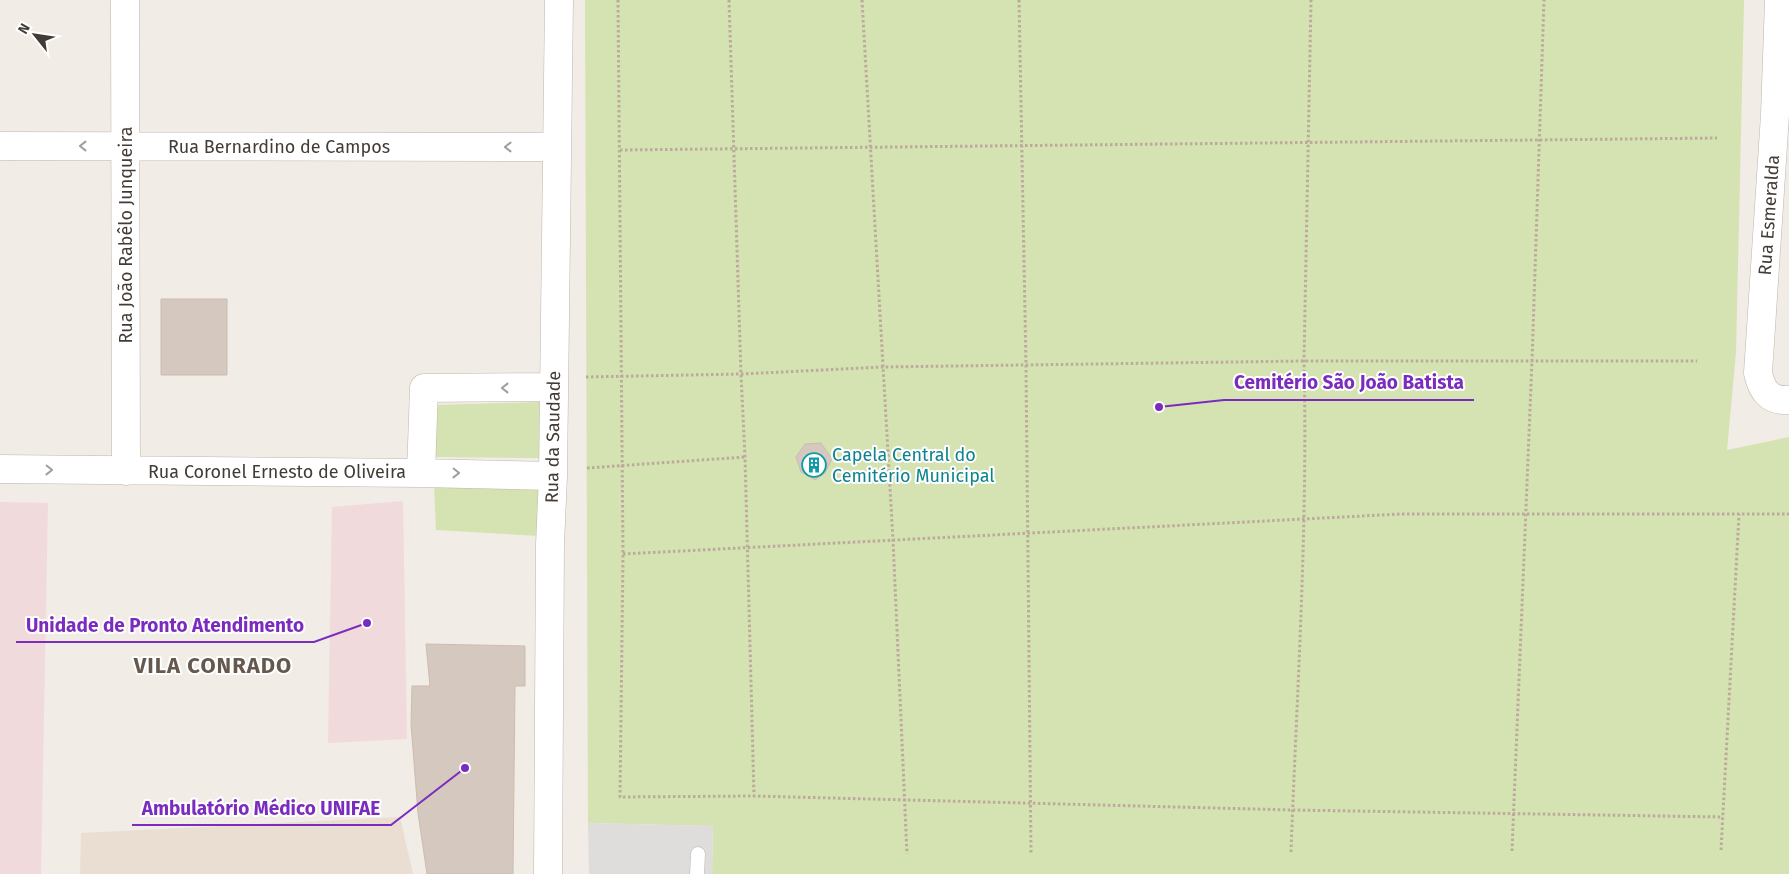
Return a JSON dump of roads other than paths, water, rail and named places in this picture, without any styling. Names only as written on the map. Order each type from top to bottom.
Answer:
[{"type":"street","name":"Rua João Rabêlo Junqueira","points":[[125,0],[126,471]]},
{"type":"street","name":"Rua da Saudade","points":[[548,874],[550,545],[553,476],[559,0]]},
{"type":"street","name":"Rua Esmeralda","points":[[1779,0],[1782,114],[1758,373],[1761,386],[1779,398]]},
{"type":"street","name":"Rua Bernardino de Campos","points":[[0,146],[557,147]]},
{"type":"street","points":[[421,473],[424,388],[554,387]]},
{"type":"street","name":"Rua Coronel Ernesto de Oliveira","points":[[0,469],[553,476]]},
{"type":"lane","points":[[697,874],[698,854]]},
{"type":"place","name":"Cemitério São João Batista","points":[[1159,407]]},
{"type":"place","name":"Capela Central do Cemitério Municipal","points":[[814,465]]},
{"type":"place","name":"Unidade de Pronto Atendimento","points":[[367,623]]},
{"type":"place","name":"Ambulatório Médico UNIFAE","points":[[465,768]]},
{"type":"district","name":"VILA CONRADO","points":[[213,665]]}]
